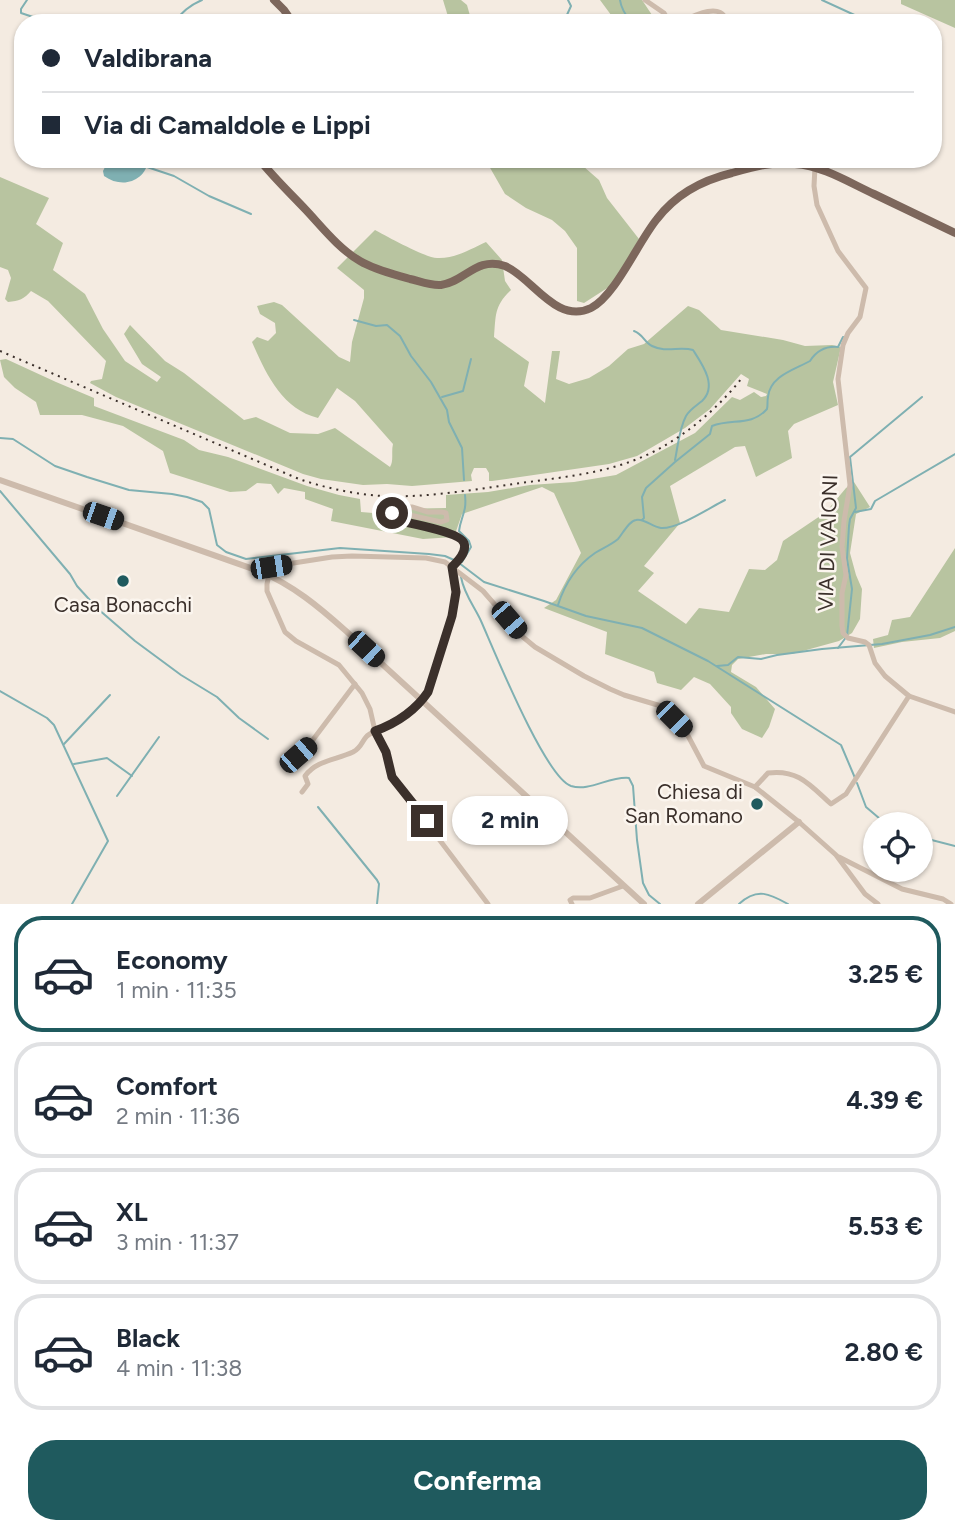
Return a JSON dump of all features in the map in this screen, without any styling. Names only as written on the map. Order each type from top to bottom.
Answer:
[{"type":"main road","points":[[274,0],[287,14]]},
{"type":"main road","points":[[268,168],[346,251],[366,264],[388,273],[436,285],[453,281],[475,267],[501,265],[520,276],[559,307],[573,311],[588,309],[603,298],[658,217],[677,198],[720,176],[751,168]]},
{"type":"main road","points":[[822,168],[955,233]]},
{"type":"street","points":[[645,0],[665,14]]},
{"type":"street","points":[[698,14],[717,8],[726,14]]},
{"type":"street","name":"VIA DI VAIONI","points":[[816,168],[814,186],[817,205],[838,251],[866,288],[860,317],[843,345],[838,380],[850,485],[842,547],[846,575],[842,593],[843,633],[848,638],[869,645],[875,663],[885,676],[909,696],[955,712]]},
{"type":"street","points":[[0,480],[269,575],[290,586],[315,604],[644,904]]},
{"type":"street","points":[[396,507],[446,513],[447,520],[441,522],[396,512],[391,515],[395,520],[432,528],[463,541],[465,547],[452,567]]},
{"type":"street","points":[[259,572],[268,567],[332,557],[426,558],[445,562],[483,591],[533,646],[610,689],[661,706],[686,732],[706,768],[755,787],[836,855],[865,894],[878,904]]},
{"type":"street","points":[[302,792],[308,784],[305,776],[313,768],[356,750],[365,737],[394,724],[422,701],[428,692],[452,616],[456,592],[452,567]]},
{"type":"street","points":[[269,575],[267,589],[285,632],[339,665],[362,693],[396,783],[488,904]]},
{"type":"street","points":[[286,765],[309,745],[355,684]]},
{"type":"street","points":[[755,787],[768,772],[782,771],[803,779],[831,804],[846,794],[909,696]]},
{"type":"street","points":[[698,904],[799,822]]},
{"type":"street","points":[[836,855],[901,889],[943,899],[951,904]]},
{"type":"street","points":[[572,904],[570,900],[573,898],[590,898],[623,886]]},
{"type":"green space","points":[[443,0],[461,0],[467,5],[470,14],[447,14]]},
{"type":"green space","points":[[600,0],[642,0],[651,14],[610,14]]},
{"type":"green space","points":[[901,0],[955,0],[955,28],[942,22],[942,14],[924,14],[901,4]]},
{"type":"green space","points":[[490,168],[585,168],[599,180],[607,198],[639,239],[612,285],[584,303],[577,301],[577,248],[565,231],[552,220],[505,194]]},
{"type":"green space","points":[[0,177],[49,198],[36,224],[63,243],[53,270],[85,294],[103,329],[125,361],[157,382],[161,377],[142,364],[124,334],[130,325],[165,361],[244,420],[256,417],[290,433],[318,434],[335,428],[390,467],[393,444],[355,401],[337,388],[318,418],[294,407],[277,389],[252,342],[257,337],[268,341],[276,333],[275,323],[260,314],[257,306],[274,302],[282,305],[339,357],[350,362],[364,290],[337,268],[375,230],[415,251],[437,258],[456,255],[486,242],[502,260],[505,281],[511,290],[499,306],[494,337],[529,362],[524,386],[545,403],[552,351],[560,351],[556,379],[569,384],[589,378],[609,366],[628,349],[644,344],[688,306],[699,310],[721,330],[805,346],[841,347],[833,382],[838,405],[794,424],[788,431],[792,458],[756,477],[745,446],[735,447],[670,486],[680,523],[644,566],[654,573],[638,591],[686,624],[699,608],[729,612],[749,569],[765,570],[777,560],[783,541],[826,512],[854,482],[870,507],[856,514],[850,553],[862,589],[860,619],[852,633],[839,641],[792,654],[766,654],[738,659],[732,665],[731,672],[756,687],[775,709],[762,738],[742,729],[731,713],[731,707],[710,684],[694,677],[681,690],[657,683],[654,672],[605,654],[607,632],[544,608],[556,600],[581,553],[554,493],[542,487],[462,514],[454,537],[423,539],[331,521],[333,509],[305,499],[305,492],[284,488],[278,494],[271,484],[257,483],[246,491],[230,492],[170,473],[163,451],[123,426],[82,415],[40,415],[36,402],[4,377],[0,360],[6,359],[94,398],[94,406],[184,440],[199,450],[228,457],[307,486],[360,499],[361,512],[385,514],[394,509],[446,508],[446,495],[616,475],[695,433],[732,397],[740,400],[754,392],[761,397],[767,394],[747,386],[749,379],[741,374],[710,409],[685,428],[637,456],[609,464],[492,481],[489,481],[486,468],[474,468],[472,481],[412,486],[363,485],[303,474],[116,397],[90,383],[102,379],[106,361],[48,301],[31,291],[18,300],[8,302],[5,299],[11,278],[8,270],[0,267]]},
{"type":"green space","points":[[955,548],[955,631],[940,638],[874,648],[873,639],[888,635],[892,620],[910,617]]},
{"type":"water","points":[[104,168],[146,168],[138,178],[125,182],[111,180],[104,176]]},
{"type":"waterway","points":[[24,14],[21,9],[27,0]]},
{"type":"waterway","points":[[181,14],[202,0]]},
{"type":"waterway","points":[[567,14],[571,6],[568,0]]},
{"type":"waterway","points":[[620,0],[625,14]]},
{"type":"waterway","points":[[822,0],[852,14]]},
{"type":"waterway","points":[[150,168],[174,176],[209,196],[251,214]]},
{"type":"waterway","points":[[354,320],[376,326],[387,325],[400,336],[447,410],[449,422],[462,448],[464,480]]},
{"type":"waterway","points":[[634,331],[657,348],[693,350],[707,375],[707,395],[686,416],[675,460]]},
{"type":"waterway","points":[[642,520],[642,497],[646,488],[710,434],[712,426],[761,415],[767,409],[770,390],[778,379],[810,361],[822,349],[838,347],[843,337]]},
{"type":"waterway","points":[[442,397],[463,391],[471,359]]},
{"type":"waterway","points":[[838,648],[847,636],[852,589],[847,559],[850,519],[856,508],[850,457],[922,397]]},
{"type":"waterway","points":[[0,438],[13,439],[55,466],[87,477],[129,490],[172,494],[202,502],[209,509],[217,545],[226,552],[246,559],[340,548],[429,554],[454,560]]},
{"type":"waterway","points":[[855,512],[871,509],[875,501],[955,454]]},
{"type":"waterway","points":[[0,491],[98,609],[135,641],[181,675],[217,697],[239,718],[268,739]]},
{"type":"waterway","points":[[462,562],[471,547],[459,531],[465,510],[465,495]]},
{"type":"waterway","points":[[558,605],[564,589],[577,569],[588,558],[618,539],[633,521],[642,520],[661,528],[668,527],[685,522],[725,500]]},
{"type":"waterway","points":[[459,563],[484,582],[586,616],[642,628],[708,661],[841,745],[855,778]]},
{"type":"waterway","points":[[461,577],[521,711],[560,778],[571,786],[578,787],[629,778],[633,786],[643,883],[649,895],[660,904]]},
{"type":"waterway","points":[[717,666],[728,665],[738,657],[761,659],[822,649],[882,644],[930,635],[955,627]]},
{"type":"waterway","points":[[0,691],[47,718],[54,725],[108,841],[72,904]]},
{"type":"waterway","points":[[64,744],[110,695]]},
{"type":"waterway","points":[[117,796],[159,737]]},
{"type":"waterway","points":[[74,764],[107,758],[132,776]]},
{"type":"waterway","points":[[857,783],[866,807],[872,812]]},
{"type":"waterway","points":[[318,807],[377,880],[377,904]]},
{"type":"waterway","points":[[933,840],[955,846]]},
{"type":"waterway","points":[[739,904],[758,894],[775,897],[788,904]]},
{"type":"railway","points":[[0,351],[299,479],[340,490],[382,496],[465,491],[567,477],[619,465],[653,452],[690,429],[713,410],[742,378]]},
{"type":"place","name":"Casa Bonacchi","points":[[123,581]]},
{"type":"place","name":"Chiesa di San Romano","points":[[757,804]]},
{"type":"route","points":[[392,513],[395,520],[458,537],[465,547],[452,567],[456,592],[452,616],[428,692],[422,701],[394,724],[375,731],[386,752],[392,777],[427,821]]}]
